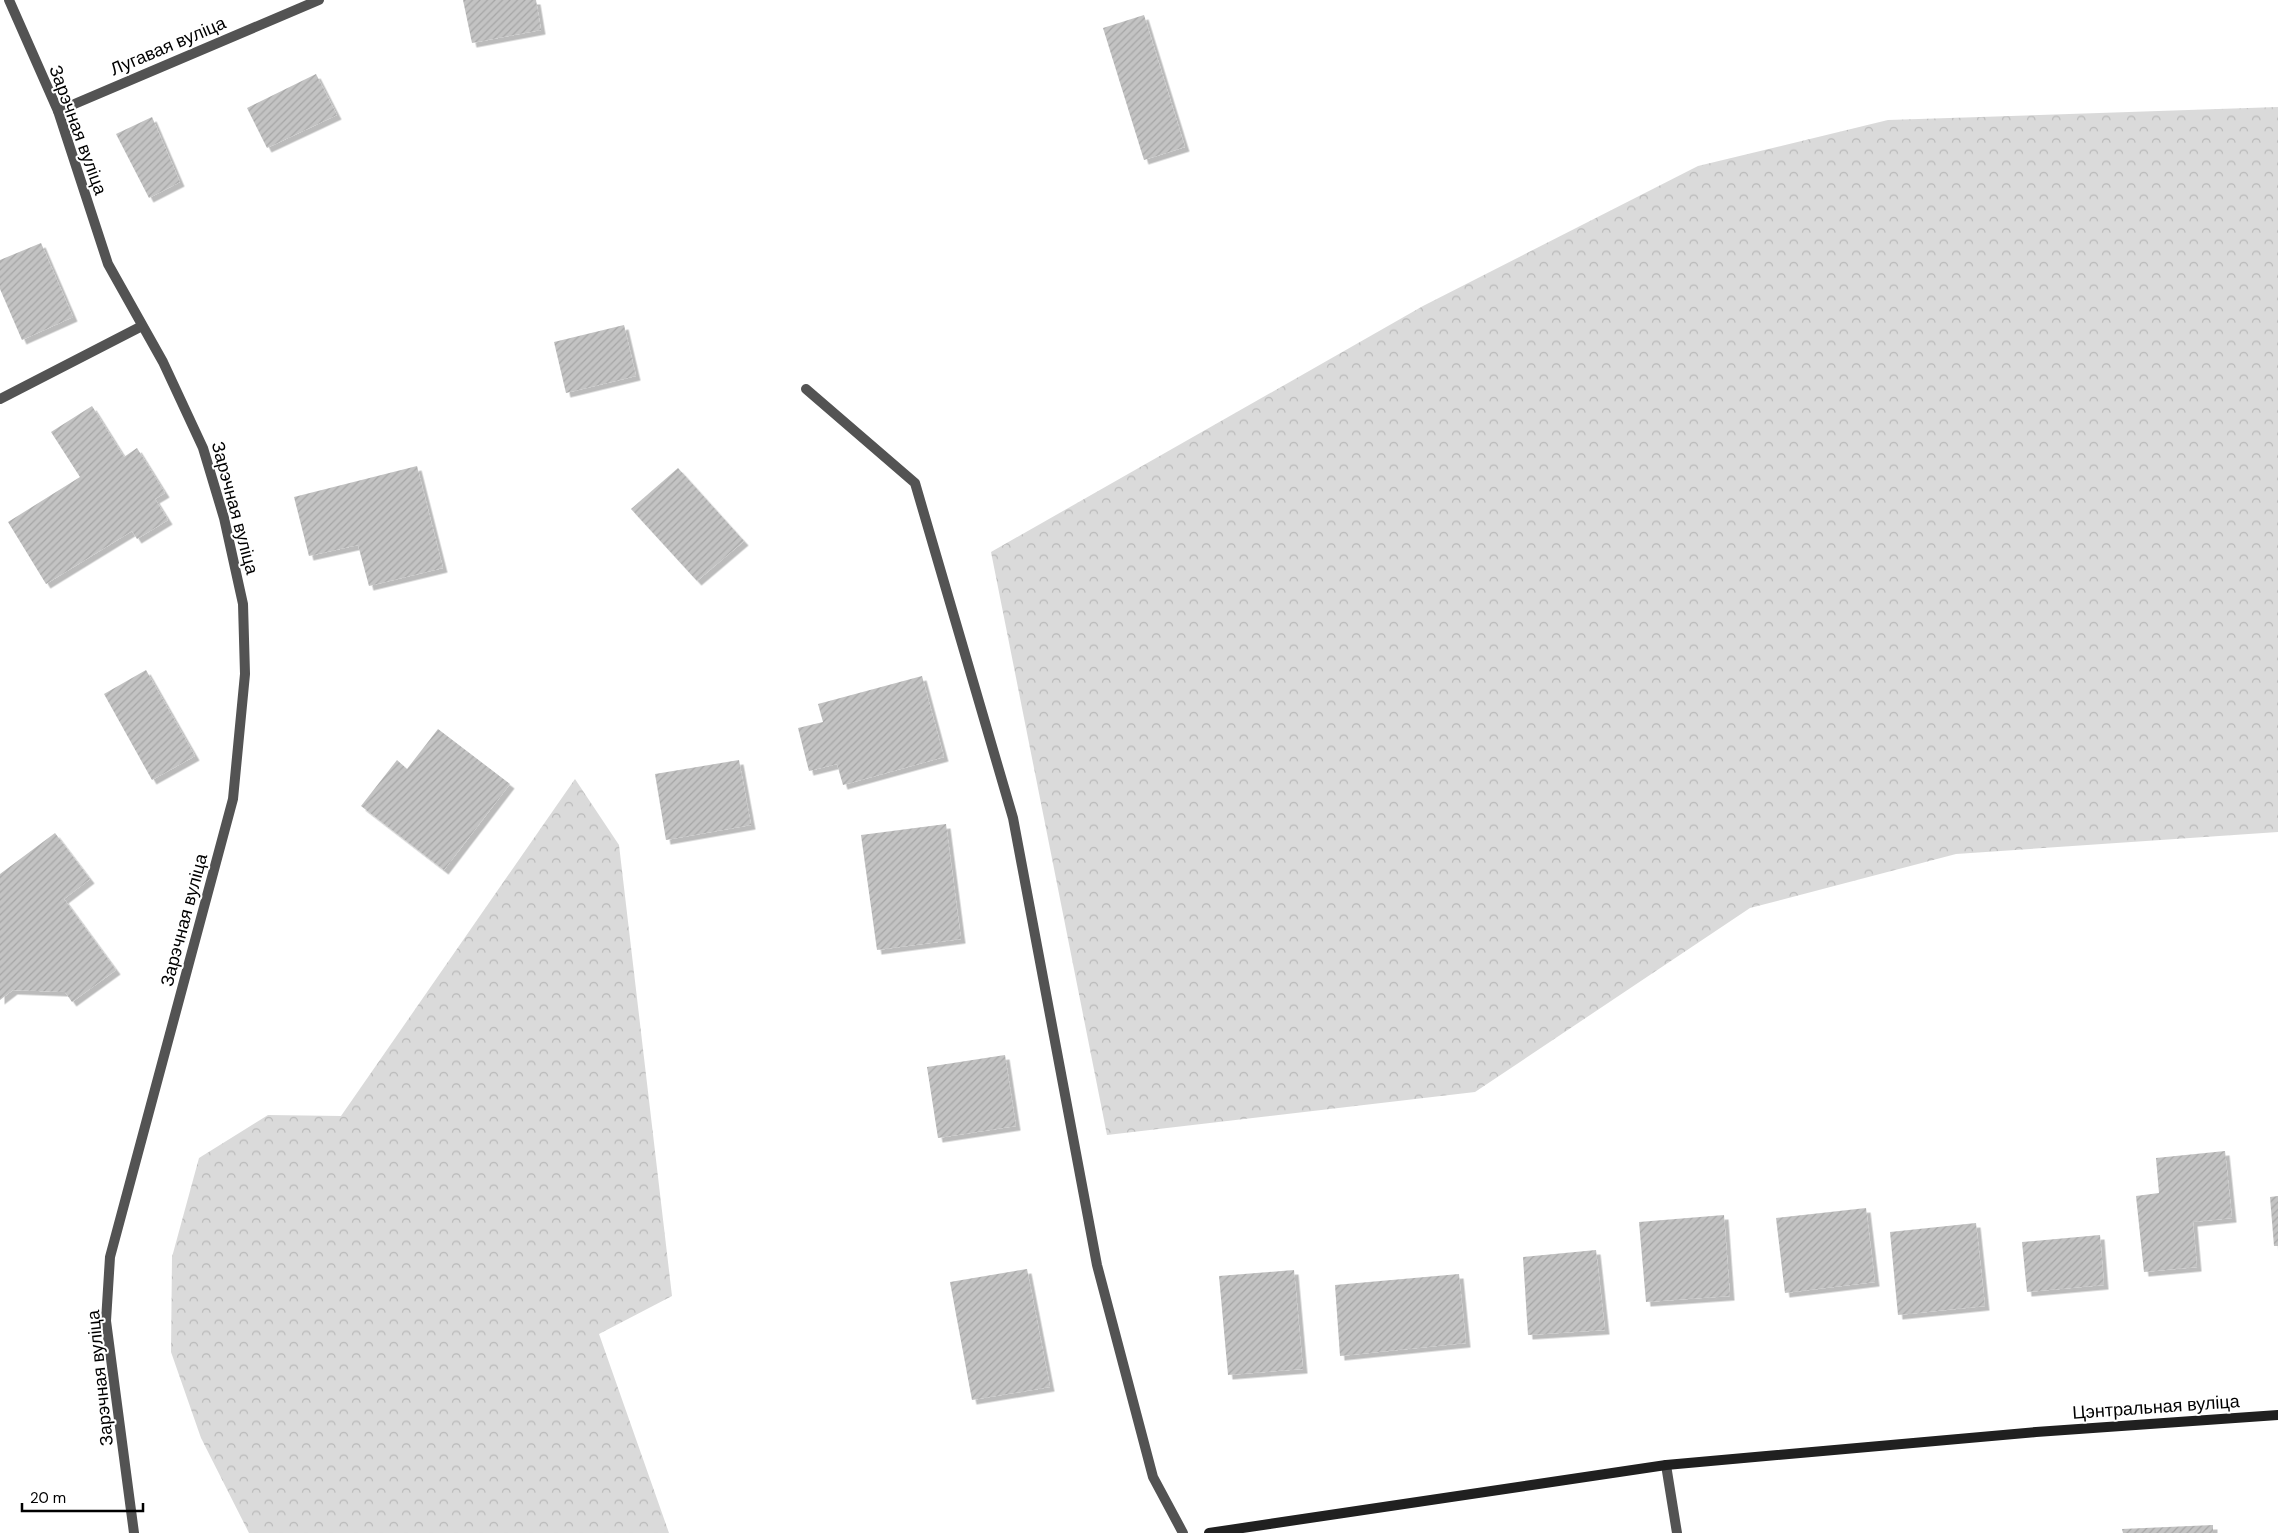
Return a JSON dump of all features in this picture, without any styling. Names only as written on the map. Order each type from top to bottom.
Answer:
[{"type":"street","name":"Зарэчная вуліца","points":[[9,0],[58,111],[108,264],[163,362],[203,448],[224,518],[243,604],[245,674],[233,799],[110,1257],[106,1320],[134,1533]]},
{"type":"street","name":"Лугавая вуліца","points":[[58,111],[319,0]]},
{"type":"street","points":[[0,399],[142,326]]},
{"type":"street","points":[[806,389],[915,483],[1013,818],[1097,1265],[1153,1477],[1183,1533]]},
{"type":"street","name":"Цэнтральная вуліца","points":[[1209,1533],[1666,1465],[2036,1432],[2278,1415]]},
{"type":"street","points":[[1666,1465],[1677,1533]]},
{"type":"green space","points":[[2278,107],[2278,832],[1956,854],[1750,908],[1475,1092],[1107,1135],[991,552],[1423,306],[1698,166],[1888,120]]},
{"type":"green space","points":[[575,779],[619,845],[672,1296],[599,1334],[669,1533],[249,1533],[201,1438],[171,1352],[172,1257],[199,1158],[268,1115],[341,1116]]},
{"type":"building","points":[[463,0],[536,0],[541,30],[472,43]]},
{"type":"building","points":[[1144,15],[1185,147],[1144,160],[1103,28]]},
{"type":"building","points":[[316,74],[337,115],[267,148],[247,108]]},
{"type":"building","points":[[152,117],[180,182],[149,198],[116,134]]},
{"type":"building","points":[[41,243],[73,317],[22,340],[0,289],[0,260]]},
{"type":"building","points":[[624,325],[636,376],[566,393],[554,342]]},
{"type":"building","points":[[92,406],[124,457],[137,448],[165,493],[155,499],[168,520],[137,539],[132,531],[46,584],[8,522],[80,477],[51,432]]},
{"type":"building","points":[[417,466],[443,568],[369,586],[358,545],[309,556],[294,497]]},
{"type":"building","points":[[678,468],[744,541],[697,581],[631,509]]},
{"type":"building","points":[[146,670],[195,756],[152,780],[104,694]]},
{"type":"building","points":[[922,676],[944,757],[843,785],[837,764],[809,771],[798,728],[823,722],[818,704]]},
{"type":"building","points":[[438,729],[510,784],[444,870],[361,806],[397,760],[407,769]]},
{"type":"building","points":[[739,760],[751,825],[666,840],[655,774]]},
{"type":"building","points":[[946,824],[961,939],[877,950],[861,835]]},
{"type":"building","points":[[55,833],[90,879],[64,899],[116,970],[72,1002],[65,992],[13,990],[0,1000],[0,874]]},
{"type":"building","points":[[1005,1055],[1016,1126],[938,1138],[927,1067]]},
{"type":"building","points":[[2225,1151],[2232,1218],[2193,1222],[2197,1267],[2144,1272],[2136,1196],[2159,1193],[2156,1158]]},
{"type":"building","points":[[2278,1196],[2278,1246],[2274,1246],[2270,1197]]},
{"type":"building","points":[[1866,1208],[1875,1282],[1785,1293],[1776,1218]]},
{"type":"building","points":[[1724,1215],[1730,1296],[1646,1302],[1639,1222]]},
{"type":"building","points":[[1976,1223],[1985,1306],[1898,1315],[1890,1232]]},
{"type":"building","points":[[2100,1235],[2104,1285],[2027,1292],[2022,1242]]},
{"type":"building","points":[[1596,1250],[1605,1330],[1528,1335],[1523,1257]]},
{"type":"building","points":[[1027,1269],[1050,1387],[972,1400],[950,1282]]},
{"type":"building","points":[[1294,1270],[1303,1369],[1228,1375],[1219,1276]]},
{"type":"building","points":[[1459,1274],[1466,1343],[1340,1356],[1335,1285]]},
{"type":"building","points":[[2213,1525],[2213,1533],[2123,1533],[2122,1529]]}]
